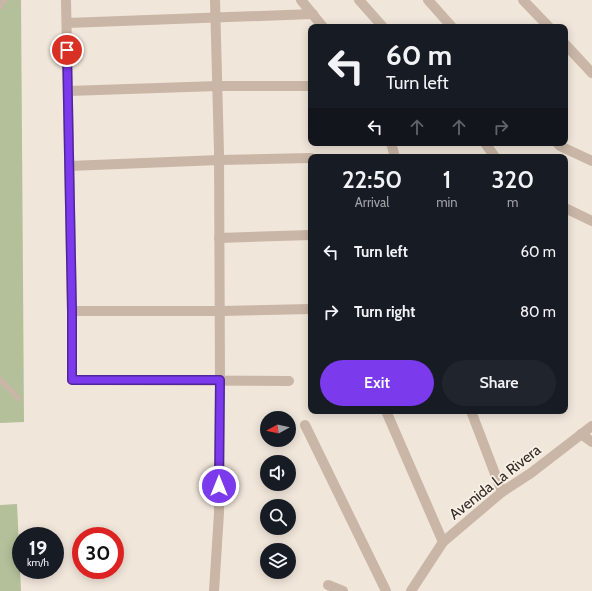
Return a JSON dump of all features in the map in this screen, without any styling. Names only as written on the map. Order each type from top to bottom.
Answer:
[{"type":"street","points":[[66,0],[72,380],[289,381]]},
{"type":"street","points":[[214,591],[219,513],[220,380],[219,160],[215,0]]},
{"type":"street","points":[[300,0],[321,24]]},
{"type":"street","points":[[359,0],[381,24]]},
{"type":"street","points":[[428,0],[449,24]]},
{"type":"street","points":[[523,0],[546,24]]},
{"type":"street","points":[[67,23],[313,14]]},
{"type":"street","points":[[568,47],[592,73]]},
{"type":"street","points":[[68,91],[218,86],[308,86]]},
{"type":"street","points":[[560,146],[592,161]]},
{"type":"street","points":[[69,166],[308,158]]},
{"type":"street","points":[[568,209],[592,220]]},
{"type":"street","points":[[219,238],[308,235]]},
{"type":"street","points":[[72,311],[220,311],[308,309]]},
{"type":"street","points":[[387,414],[443,542]]},
{"type":"street","points":[[472,414],[502,492]]},
{"type":"street","points":[[305,425],[386,591]]},
{"type":"street","name":"Avenida La Rivera","points":[[411,591],[443,542],[502,492],[532,473],[592,426]]},
{"type":"street","points":[[581,434],[592,442]]},
{"type":"street","points":[[328,585],[342,591]]},
{"type":"lane","points":[[0,7],[5,0]]},
{"type":"lane","points":[[0,378],[18,398]]},
{"type":"green space","points":[[0,0],[21,0],[24,422],[0,423]]},
{"type":"green space","points":[[17,504],[18,527],[12,527],[12,579],[20,579],[21,591],[0,591],[0,505]]},
{"type":"route","points":[[67,50],[72,380],[220,380],[219,486]]}]
